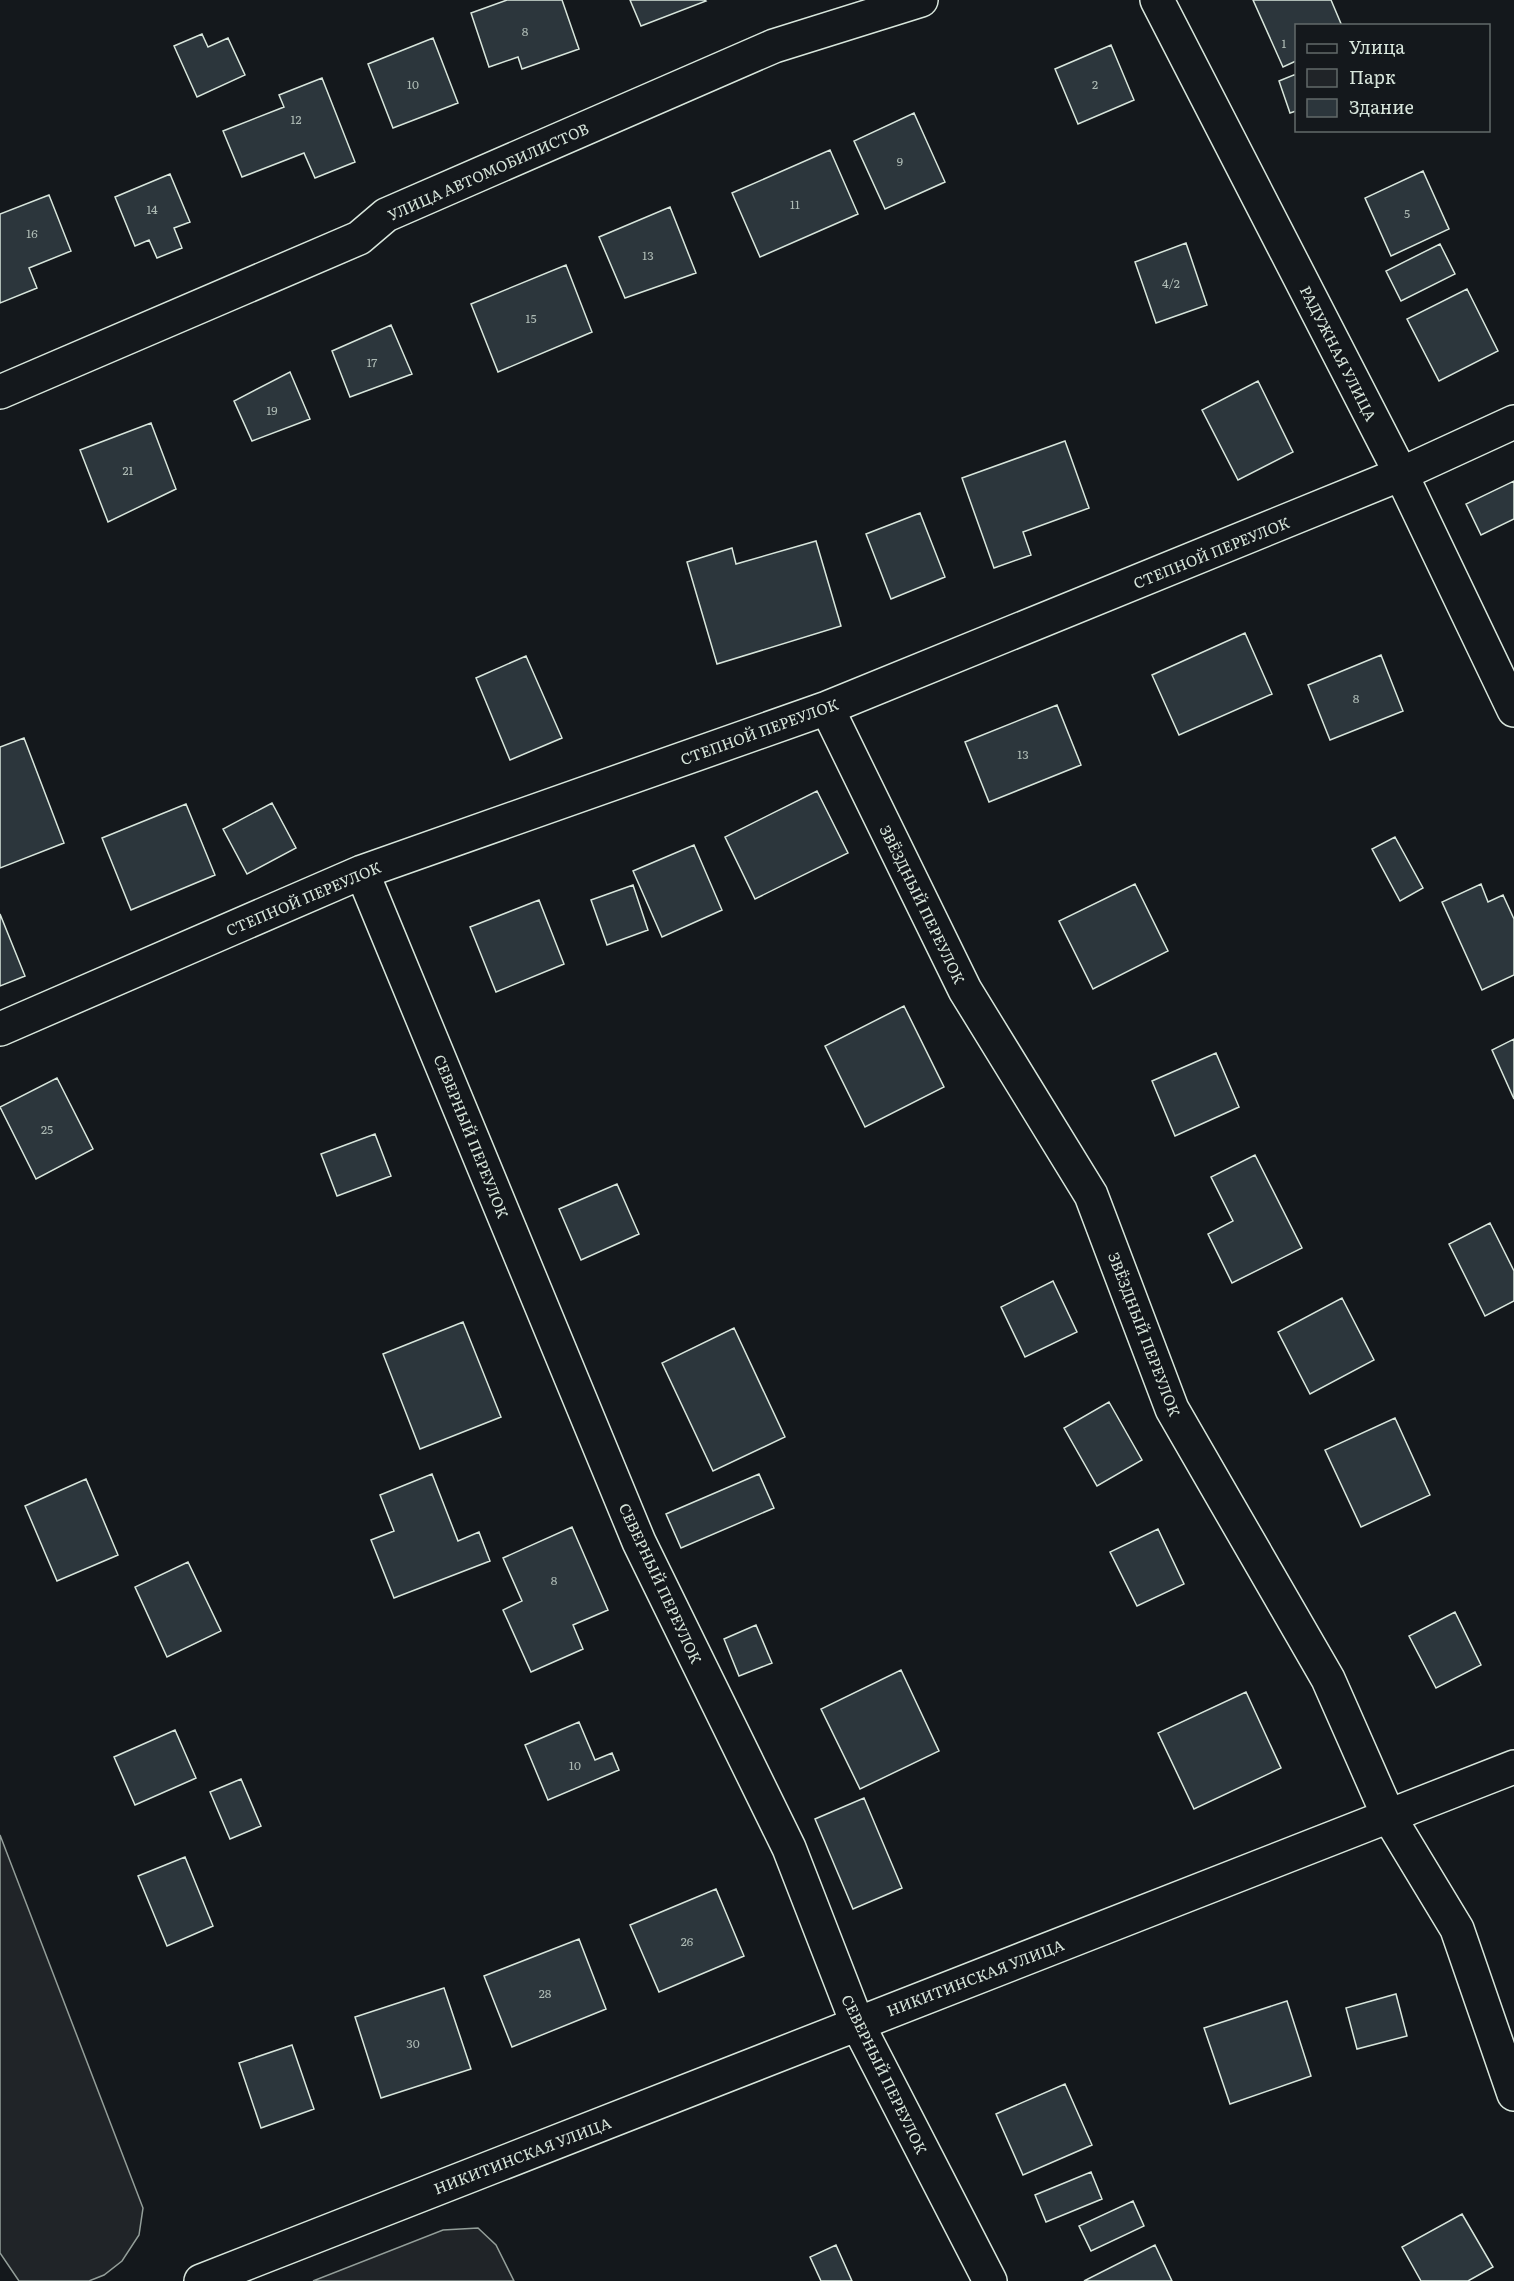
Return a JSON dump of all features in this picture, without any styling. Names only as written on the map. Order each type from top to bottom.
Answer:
[{"type":"street","name":"УЛИЦА АВТОМОБИЛИСТОВ","points":[[0,392],[359,238],[386,214],[774,46],[921,0]]},
{"type":"street","name":"РАДУЖНАЯ УЛИЦА","points":[[1157,0],[1401,474],[1514,710]]},
{"type":"street","name":"СТЕПНОЙ ПЕРЕУЛОК","points":[[0,1029],[362,872],[827,708],[1401,474],[1514,422]]},
{"type":"street","name":"ЗВЁЗДНЫЙ ПЕРЕУЛОК","points":[[827,708],[965,990],[1091,1195],[1172,1409],[1329,1679],[1388,1815],[1457,1929],[1514,2094]]},
{"type":"street","name":"СЕВЕРНЫЙ ПЕРЕУЛОК","points":[[362,872],[639,1542],[789,1848],[857,2023],[990,2281]]},
{"type":"street","name":"НИКИТИНСКАЯ УЛИЦА","points":[[201,2281],[1514,1767]]},
{"type":"green space","points":[[0,1835],[143,2208],[139,2235],[122,2261],[104,2275],[89,2281],[19,2281],[0,2253]]},
{"type":"green space","points":[[478,2228],[496,2245],[514,2281],[313,2281],[443,2230]]},
{"type":"building","points":[[507,0],[562,0],[579,49],[522,69],[518,57],[489,67],[471,13]]},
{"type":"building","points":[[630,0],[705,0],[706,1],[641,26]]},
{"type":"building","points":[[1253,0],[1331,0],[1341,24],[1295,24],[1295,61],[1283,67]]},
{"type":"building","points":[[202,34],[208,47],[228,38],[245,75],[197,97],[174,46]]},
{"type":"building","points":[[433,38],[458,103],[393,128],[368,64]]},
{"type":"building","points":[[1111,45],[1134,100],[1078,124],[1055,69]]},
{"type":"building","points":[[1295,74],[1295,111],[1290,113],[1279,81]]},
{"type":"building","points":[[322,78],[355,162],[315,178],[304,153],[242,177],[223,131],[284,107],[279,95]]},
{"type":"building","points":[[914,113],[945,182],[885,209],[854,141]]},
{"type":"building","points":[[830,150],[858,214],[760,257],[732,193]]},
{"type":"building","points":[[1423,171],[1449,229],[1391,256],[1365,198]]},
{"type":"building","points":[[170,174],[190,222],[174,228],[182,248],[157,258],[149,240],[135,246],[115,197]]},
{"type":"building","points":[[49,195],[71,251],[29,268],[37,288],[0,303],[0,214]]},
{"type":"building","points":[[670,207],[696,273],[625,298],[599,237]]},
{"type":"building","points":[[1186,243],[1207,305],[1156,323],[1135,262]]},
{"type":"building","points":[[1440,244],[1455,274],[1401,301],[1386,271]]},
{"type":"building","points":[[566,265],[592,332],[498,372],[471,304]]},
{"type":"building","points":[[1467,289],[1498,351],[1439,381],[1407,319]]},
{"type":"building","points":[[391,325],[412,374],[350,397],[332,351]]},
{"type":"building","points":[[290,372],[310,419],[252,441],[234,401]]},
{"type":"building","points":[[1258,381],[1293,452],[1238,480],[1202,410]]},
{"type":"building","points":[[151,423],[176,489],[108,522],[80,450]]},
{"type":"building","points":[[1065,441],[1089,508],[1023,532],[1031,555],[994,568],[962,478]]},
{"type":"building","points":[[1514,481],[1514,519],[1481,535],[1466,504]]},
{"type":"building","points":[[920,513],[945,577],[891,599],[866,534]]},
{"type":"building","points":[[816,541],[841,626],[717,664],[687,562],[732,548],[736,564]]},
{"type":"building","points":[[1245,633],[1272,694],[1179,735],[1152,675]]},
{"type":"building","points":[[1381,655],[1403,711],[1330,740],[1308,685]]},
{"type":"building","points":[[526,656],[562,738],[510,760],[476,678]]},
{"type":"building","points":[[1057,705],[1081,765],[989,802],[965,742]]},
{"type":"building","points":[[24,738],[64,843],[0,868],[0,747]]},
{"type":"building","points":[[817,791],[848,853],[755,899],[725,837]]},
{"type":"building","points":[[272,803],[296,848],[247,874],[223,829]]},
{"type":"building","points":[[186,804],[215,875],[131,910],[102,838]]},
{"type":"building","points":[[1395,837],[1423,888],[1400,901],[1372,849]]},
{"type":"building","points":[[694,845],[722,910],[662,937],[633,871]]},
{"type":"building","points":[[1135,884],[1168,951],[1093,989],[1059,921]]},
{"type":"building","points":[[1481,884],[1488,902],[1503,895],[1514,919],[1514,975],[1482,990],[1442,902]]},
{"type":"building","points":[[633,885],[648,930],[607,945],[591,900]]},
{"type":"building","points":[[539,900],[564,964],[496,992],[470,927]]},
{"type":"building","points":[[0,914],[25,976],[0,986]]},
{"type":"building","points":[[904,1006],[944,1087],[865,1127],[825,1046]]},
{"type":"building","points":[[1514,1039],[1514,1099],[1492,1050]]},
{"type":"building","points":[[1216,1053],[1239,1107],[1175,1136],[1152,1081]]},
{"type":"building","points":[[57,1078],[93,1149],[36,1179],[0,1107]]},
{"type":"building","points":[[375,1134],[391,1176],[337,1196],[321,1154]]},
{"type":"building","points":[[1255,1155],[1302,1248],[1232,1283],[1208,1234],[1233,1221],[1211,1177]]},
{"type":"building","points":[[617,1184],[639,1234],[581,1260],[559,1209]]},
{"type":"building","points":[[1490,1223],[1514,1271],[1514,1301],[1485,1316],[1449,1244]]},
{"type":"building","points":[[1053,1281],[1077,1332],[1025,1357],[1001,1307]]},
{"type":"building","points":[[1342,1298],[1374,1360],[1310,1394],[1278,1332]]},
{"type":"building","points":[[463,1322],[501,1417],[420,1449],[383,1354]]},
{"type":"building","points":[[734,1328],[785,1437],[713,1471],[662,1363]]},
{"type":"building","points":[[1109,1402],[1142,1460],[1097,1486],[1064,1428]]},
{"type":"building","points":[[1395,1418],[1430,1495],[1361,1527],[1325,1450]]},
{"type":"building","points":[[432,1474],[458,1541],[479,1532],[490,1561],[394,1598],[371,1540],[394,1531],[380,1495]]},
{"type":"building","points":[[759,1474],[774,1508],[681,1548],[666,1514]]},
{"type":"building","points":[[86,1479],[118,1555],[57,1581],[25,1506]]},
{"type":"building","points":[[572,1527],[608,1610],[573,1625],[583,1649],[531,1672],[503,1610],[522,1601],[503,1558]]},
{"type":"building","points":[[1158,1529],[1184,1584],[1137,1606],[1110,1552]]},
{"type":"building","points":[[188,1562],[221,1631],[167,1657],[135,1587]]},
{"type":"building","points":[[1455,1612],[1481,1665],[1436,1688],[1409,1636]]},
{"type":"building","points":[[756,1625],[772,1663],[739,1676],[724,1639]]},
{"type":"building","points":[[901,1670],[939,1751],[860,1789],[821,1709]]},
{"type":"building","points":[[1246,1692],[1281,1768],[1194,1809],[1158,1733]]},
{"type":"building","points":[[579,1722],[595,1760],[612,1753],[619,1770],[548,1800],[525,1745]]},
{"type":"building","points":[[175,1730],[196,1778],[135,1805],[114,1757]]},
{"type":"building","points":[[241,1779],[261,1826],[230,1839],[210,1792]]},
{"type":"building","points":[[864,1798],[902,1888],[853,1909],[815,1819]]},
{"type":"building","points":[[185,1857],[213,1926],[167,1946],[138,1876]]},
{"type":"building","points":[[716,1889],[744,1956],[659,1992],[630,1925]]},
{"type":"building","points":[[579,1939],[606,2009],[512,2047],[484,1976]]},
{"type":"building","points":[[444,1988],[471,2069],[381,2098],[355,2017]]},
{"type":"building","points":[[1396,1994],[1407,2036],[1357,2049],[1346,2008]]},
{"type":"building","points":[[1287,2001],[1311,2076],[1230,2104],[1204,2028]]},
{"type":"building","points":[[292,2045],[314,2109],[261,2128],[239,2063]]},
{"type":"building","points":[[1065,2084],[1092,2145],[1023,2175],[996,2114]]},
{"type":"building","points":[[1091,2172],[1102,2199],[1046,2222],[1035,2195]]},
{"type":"building","points":[[1133,2201],[1144,2226],[1091,2251],[1079,2226]]},
{"type":"building","points":[[1462,2214],[1493,2267],[1468,2281],[1421,2281],[1402,2247]]},
{"type":"building","points":[[836,2245],[852,2281],[821,2281],[810,2257]]},
{"type":"building","points":[[1155,2245],[1172,2281],[1084,2281]]}]
